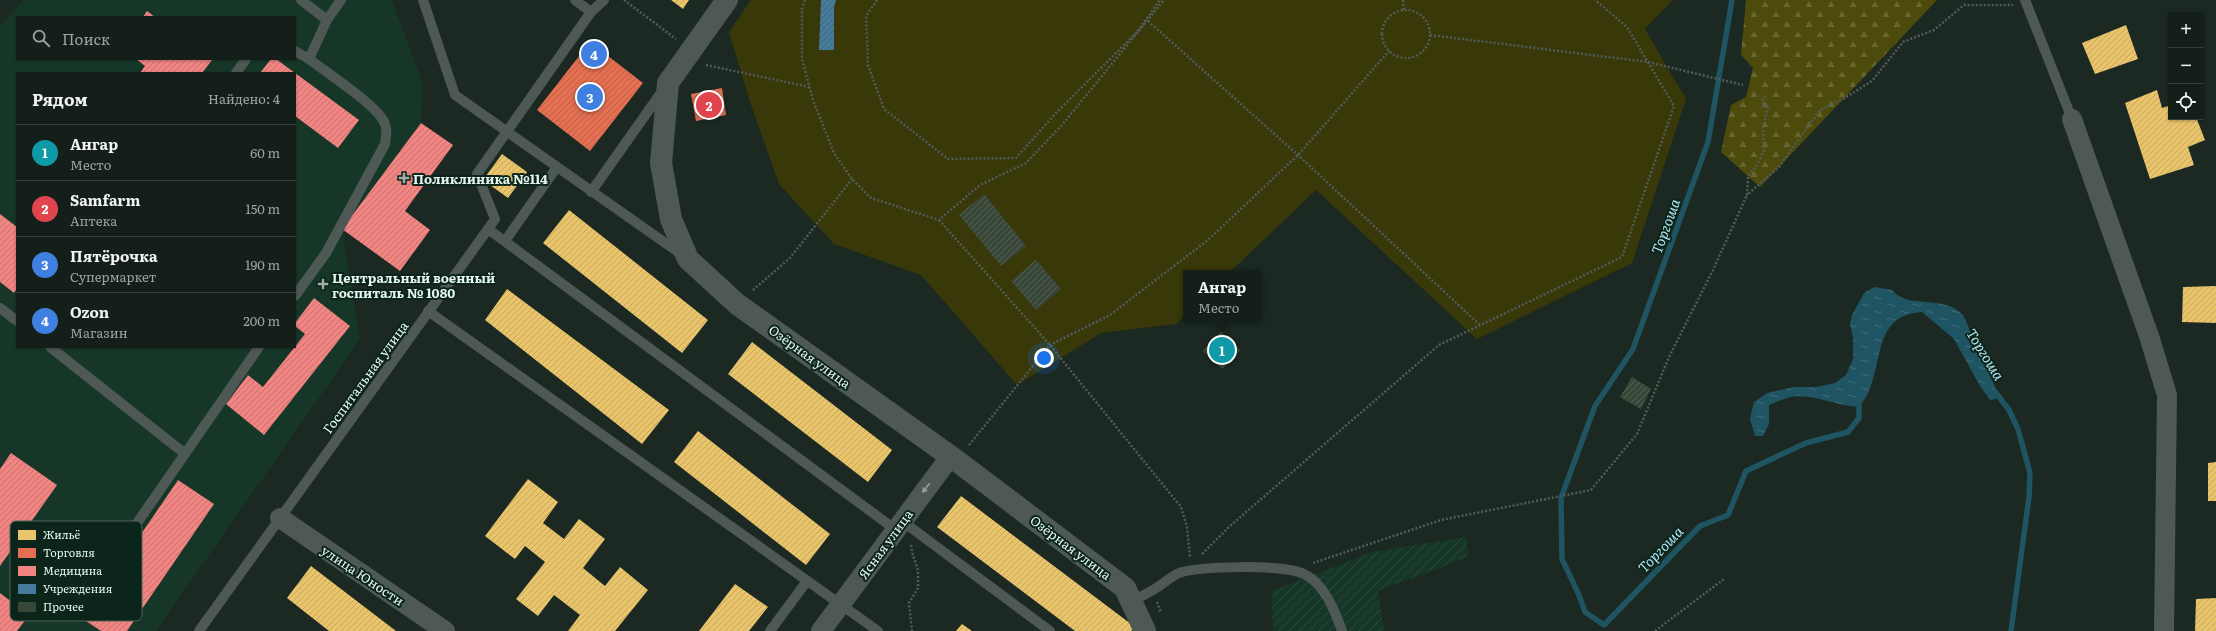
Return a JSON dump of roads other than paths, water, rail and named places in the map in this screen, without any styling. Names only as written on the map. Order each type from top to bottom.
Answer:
[{"type":"street","points":[[668,83],[727,0]]},
{"type":"street","name":"Озёрная улица","points":[[668,83],[661,163],[671,219],[688,259],[737,304],[957,454],[1125,588],[1145,631]]},
{"type":"street","points":[[2072,119],[2149,336],[2167,395],[2164,631]]},
{"type":"street","name":"Ясная улица","points":[[821,631],[957,454]]},
{"type":"street","name":"улица Юности","points":[[280,518],[445,631]]},
{"type":"lane","points":[[301,0],[327,20]]},
{"type":"lane","points":[[309,59],[327,20],[341,0]]},
{"type":"lane","points":[[423,0],[455,95],[688,259]]},
{"type":"lane","points":[[575,0],[591,12]]},
{"type":"lane","points":[[506,131],[591,12],[604,0]]},
{"type":"lane","points":[[2026,3],[2072,119]]},
{"type":"lane","points":[[296,52],[309,59],[378,114],[386,128],[385,144],[326,253],[296,295]]},
{"type":"lane","points":[[237,72],[245,60]]},
{"type":"lane","points":[[591,192],[668,83]]},
{"type":"lane","name":"Госпитальная улица","points":[[199,631],[495,218],[477,174],[506,131]]},
{"type":"lane","points":[[505,241],[557,167]]},
{"type":"lane","points":[[488,229],[1050,631]]},
{"type":"lane","points":[[0,308],[16,320]]},
{"type":"lane","points":[[428,311],[878,631]]},
{"type":"lane","points":[[51,348],[184,453]]},
{"type":"lane","points":[[138,521],[258,348]]},
{"type":"lane","points":[[1132,601],[1153,590],[1177,574],[1192,569],[1263,567],[1304,574],[1319,587],[1334,609],[1342,631]]},
{"type":"lane","points":[[770,631],[807,581]]},
{"type":"water","points":[[1874,287],[1892,290],[1899,296],[1907,299],[1945,305],[1954,308],[1962,314],[2000,398],[1990,400],[1980,386],[1954,339],[1922,312],[1907,315],[1896,321],[1888,330],[1883,340],[1869,391],[1859,407],[1816,398],[1799,396],[1790,397],[1769,405],[1769,424],[1763,436],[1755,436],[1750,419],[1754,402],[1767,393],[1794,387],[1817,387],[1835,383],[1846,375],[1853,359],[1853,338],[1850,324],[1852,315],[1864,293]]},
{"type":"waterway","name":"Торгоша","points":[[1732,0],[1708,142],[1633,349],[1595,406],[1561,498],[1562,559],[1579,595],[1585,612],[1604,625],[1700,526],[1728,515],[1746,471],[1806,443],[1848,432],[1859,418],[1859,399]]},
{"type":"waterway","name":"Торгоша","points":[[1996,393],[2009,410],[2018,429],[2030,473],[2029,497],[2011,631]]},
{"type":"place","name":"Ozon","points":[[594,54]]},
{"type":"place","name":"Пятёрочка","points":[[590,97]]},
{"type":"place","name":"Samfarm","points":[[709,105]]},
{"type":"place","name":"Поликлиника №114","points":[[404,178]]},
{"type":"place","name":"Центральный военный госпиталь № 1080","points":[[323,284]]},
{"type":"place","name":"Ангар","points":[[1222,350]]}]
